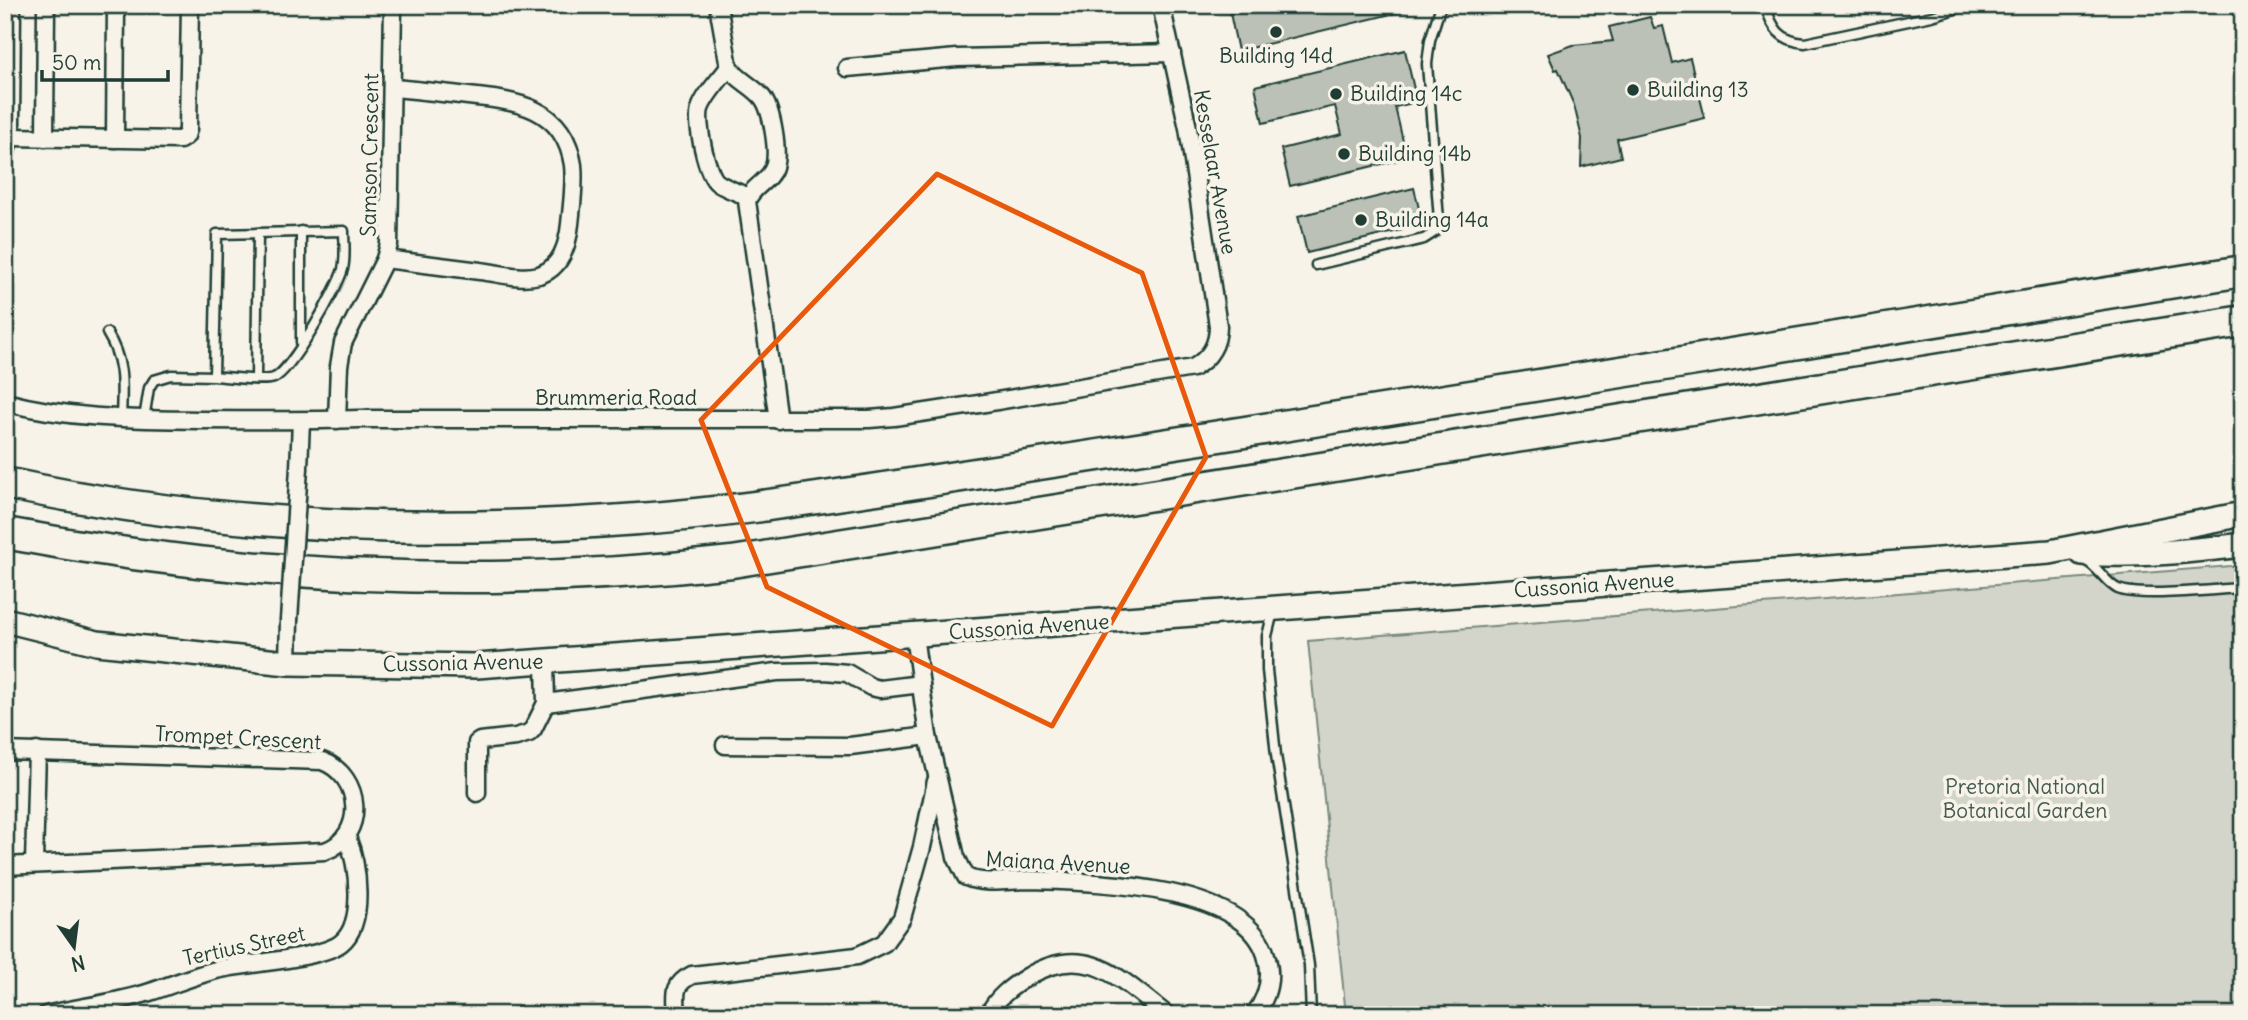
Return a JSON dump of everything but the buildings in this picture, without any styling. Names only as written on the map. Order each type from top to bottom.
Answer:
[{"type":"highway","points":[[5,483],[109,502],[251,519],[319,524],[509,526],[699,514],[917,483],[1465,397],[2243,271]]},
{"type":"highway","points":[[5,533],[174,560],[298,572],[394,577],[514,578],[646,571],[732,562],[2243,321]]},
{"type":"main road","name":"Cussonia Avenue","points":[[2052,552],[2243,514]]},
{"type":"main road","name":"Cussonia Avenue","points":[[5,620],[97,643],[288,663],[457,667],[545,663],[2052,552],[2141,555],[2243,545]]},
{"type":"street","points":[[5,156],[10,137],[8,93],[12,5]]},
{"type":"street","points":[[45,138],[46,5]]},
{"type":"street","points":[[115,139],[116,5]]},
{"type":"street","points":[[10,137],[180,140],[186,136],[190,5]]},
{"type":"street","name":"Samson Crescent","points":[[337,420],[341,348],[350,324],[385,259],[390,237],[393,5]]},
{"type":"street","points":[[718,5],[729,67],[734,75],[764,99],[774,135],[774,169],[748,197],[778,420]]},
{"type":"street","name":"Kesselaar Avenue","points":[[1161,5],[1188,128],[1218,320],[1215,347]]},
{"type":"street","points":[[847,68],[957,58],[1172,53]]},
{"type":"street","points":[[729,67],[704,101],[699,112],[699,121],[704,152],[712,177],[718,183],[748,197]]},
{"type":"street","points":[[385,259],[519,276],[541,274],[555,265],[565,248],[569,234],[573,187],[573,163],[562,133],[552,121],[529,106],[509,100],[393,88]]},
{"type":"street","name":"Brummeria Road","points":[[5,402],[60,414],[121,419],[778,420],[894,417],[1193,368],[1206,359],[1215,347]]},
{"type":"street","points":[[288,663],[301,421]]},
{"type":"street","name":"Maiana Avenue","points":[[914,635],[928,736],[956,858],[966,877],[1132,887],[1182,895],[1211,904],[1240,921],[1260,940],[1269,966],[1268,990],[1254,1015]]},
{"type":"street","points":[[477,793],[477,743],[529,733],[546,703],[545,663]]},
{"type":"street","points":[[546,703],[777,672],[847,673],[880,689],[921,684]]},
{"type":"street","points":[[725,745],[850,747],[928,736]]},
{"type":"street","name":"Trompet Crescent","points":[[5,751],[322,761],[338,769],[349,783],[354,810],[347,837]]},
{"type":"street","points":[[34,864],[37,751]]},
{"type":"street","points":[[677,1015],[676,991],[680,981],[692,975],[857,956],[884,943],[902,918],[922,847],[937,775]]},
{"type":"street","points":[[5,866],[325,851],[335,848],[347,837]]},
{"type":"street","name":"Tertius Street","points":[[46,1015],[149,993],[217,970],[299,956],[340,944],[350,932],[356,914],[354,861],[347,837]]},
{"type":"street","points":[[988,1015],[1008,990],[1034,973],[1058,964],[1085,962],[1110,971],[1167,1015]]},
{"type":"lane","points":[[1316,265],[1424,239],[1435,232],[1439,220],[1438,195],[1427,64],[1430,40],[1441,5]]},
{"type":"lane","points":[[1765,5],[1780,36],[1805,43],[1932,16],[1968,5]]},
{"type":"lane","points":[[301,345],[302,231]]},
{"type":"lane","points":[[144,419],[149,388],[154,380],[172,375],[265,380],[276,377],[289,364],[333,292],[345,257],[344,231],[216,234],[214,376]]},
{"type":"lane","points":[[256,378],[258,233]]},
{"type":"lane","points":[[107,333],[117,350],[121,368],[121,419]]},
{"type":"lane","points":[[2052,552],[2089,562],[2120,590],[2159,592],[2243,588]]},
{"type":"lane","points":[[1273,609],[1267,636],[1267,670],[1276,755],[1309,965],[1311,1015]]},
{"type":"highlighted area","points":[[937,174],[1142,273],[1206,457],[1052,726],[767,587],[701,420]]},
{"type":"green space","name":"Pretoria National Botanical Garden","points":[[2243,565],[2243,1015],[1346,1015],[1308,641]]},
{"type":"place","name":"Building 14d","points":[[1276,32]]},
{"type":"place","name":"Building 13","points":[[1633,90]]},
{"type":"place","name":"Building 14c","points":[[1336,94]]},
{"type":"place","name":"Building 14b","points":[[1344,154]]},
{"type":"place","name":"Building 14a","points":[[1361,220]]}]
